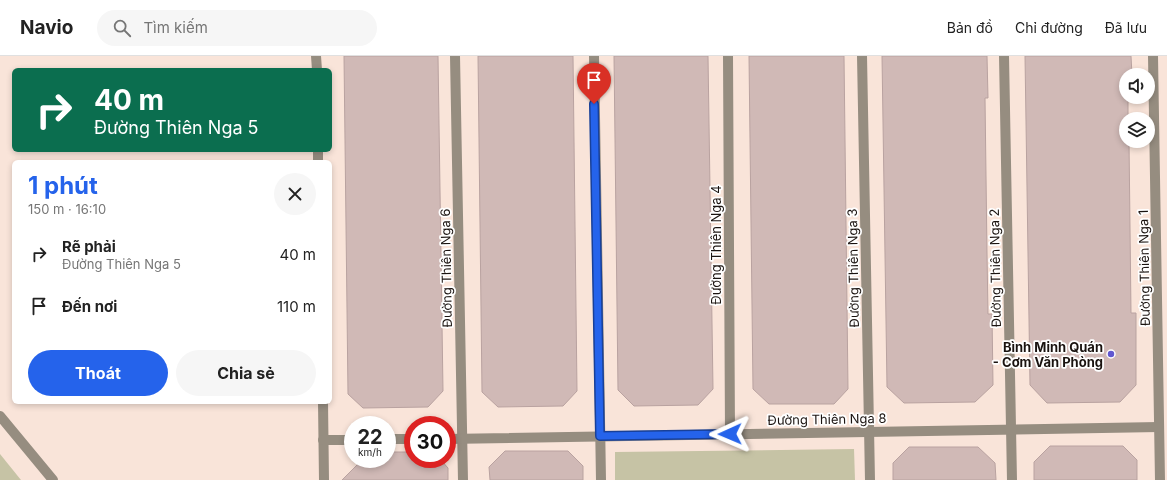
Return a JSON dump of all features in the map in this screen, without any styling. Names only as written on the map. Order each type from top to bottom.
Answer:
[{"type":"street","points":[[316,56],[317,68]]},
{"type":"street","name":"Đường Thiên Nga 6","points":[[455,56],[463,480]]},
{"type":"street","points":[[594,56],[601,480]]},
{"type":"street","name":"Đường Thiên Nga 4","points":[[728,56],[730,434]]},
{"type":"street","name":"Đường Thiên Nga 3","points":[[862,56],[870,480]]},
{"type":"street","name":"Đường Thiên Nga 2","points":[[1004,56],[1012,480]]},
{"type":"street","name":"Đường Thiên Nga 1","points":[[1153,56],[1160,480]]},
{"type":"street","points":[[323,404],[324,480]]},
{"type":"street","points":[[0,416],[53,480]]},
{"type":"street","name":"Đường Thiên Nga 8","points":[[456,438],[1160,427]]},
{"type":"street","points":[[323,440],[344,440]]},
{"type":"shaded area","points":[[854,449],[855,480],[615,480],[615,452]]},
{"type":"shaded area","points":[[0,454],[21,480],[0,480]]},
{"type":"building","points":[[344,56],[438,56],[443,391],[428,407],[363,408],[348,394]]},
{"type":"building","points":[[478,56],[573,56],[577,391],[563,406],[498,407],[482,392]]},
{"type":"building","points":[[614,56],[708,56],[713,389],[698,405],[634,406],[618,390]]},
{"type":"building","points":[[749,56],[844,56],[848,389],[834,404],[769,404],[753,389]]},
{"type":"building","points":[[882,56],[987,56],[988,98],[985,98],[988,314],[992,314],[993,385],[975,402],[904,403],[887,387]]},
{"type":"building","points":[[1025,56],[1131,56],[1132,68],[1119,68],[1119,104],[1128,104],[1128,112],[1119,112],[1119,148],[1129,148],[1131,313],[1136,313],[1136,385],[1120,402],[1047,403],[1030,385]]},
{"type":"building","points":[[1050,446],[1123,446],[1137,460],[1137,480],[1034,480],[1034,462]]},
{"type":"building","points":[[909,447],[978,447],[995,463],[996,480],[893,480],[893,463]]},
{"type":"building","points":[[505,451],[568,451],[583,466],[583,480],[490,480],[489,467]]},
{"type":"building","points":[[396,452],[404,452],[404,468],[448,468],[448,480],[342,480],[354,468],[396,468]]},
{"type":"place","name":"Bình Minh Quán - Cơm Văn Phòng","points":[[1111,354]]},
{"type":"route","points":[[594,104],[600,436],[730,434]]}]
